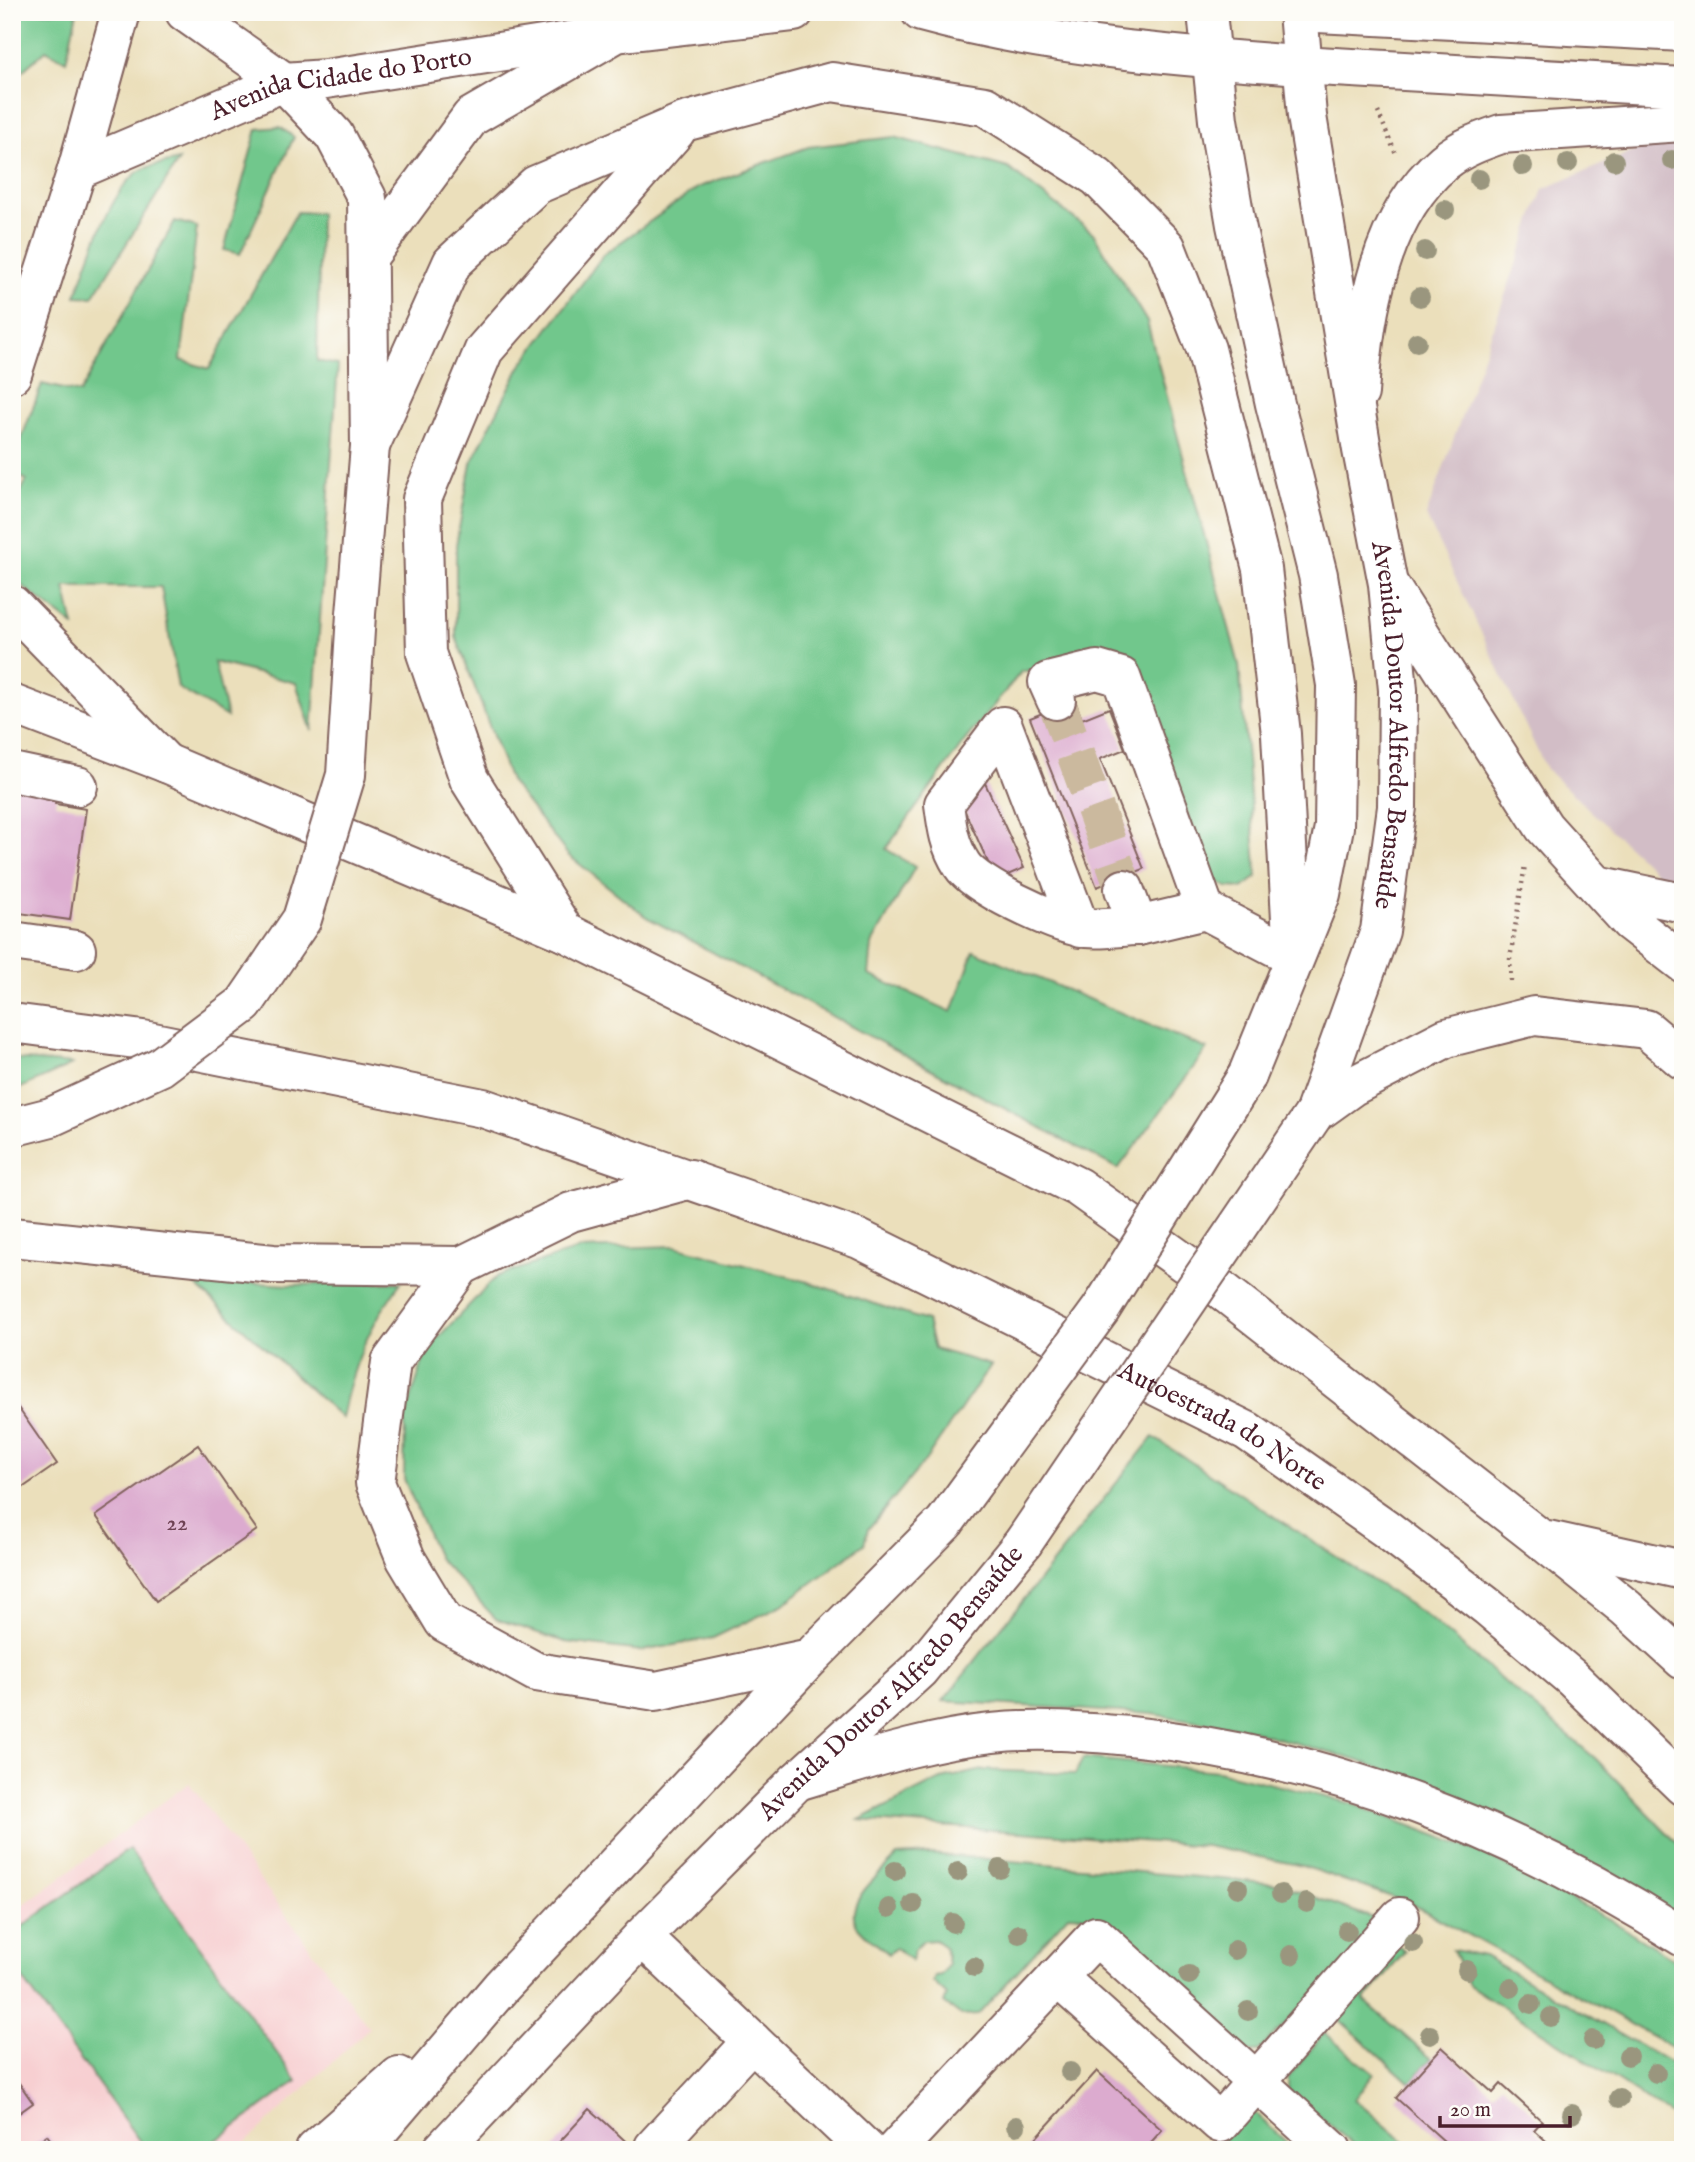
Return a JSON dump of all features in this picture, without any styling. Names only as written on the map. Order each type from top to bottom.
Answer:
[{"type":"main road","points":[[12,374],[77,170],[121,12]]},
{"type":"main road","points":[[12,1127],[51,1117],[160,1067],[244,1004],[302,919],[346,775],[370,446],[367,198],[334,135],[284,82],[185,12]]},
{"type":"main road","name":"Avenida Cidade do Porto","points":[[77,170],[284,82],[326,79],[616,33],[794,12]]},
{"type":"main road","points":[[920,12],[992,32],[1151,54],[1683,87]]},
{"type":"main road","points":[[362,2150],[501,1987],[810,1658],[945,1522],[1101,1309],[1247,1076],[1293,956],[1321,894],[1334,827],[1336,685],[1318,575],[1275,404],[1236,225],[1211,58],[1207,12]]},
{"type":"main road","points":[[1298,12],[1683,32]]},
{"type":"main road","name":"Avenida Doutor Alfredo Bensaúde","points":[[442,2150],[642,1937],[797,1781],[919,1671],[1023,1543],[1314,1114],[1380,931],[1395,821],[1398,690],[1388,584],[1362,450],[1300,65],[1298,12]]},
{"type":"main road","points":[[368,257],[471,117],[616,33]]},
{"type":"main road","points":[[370,446],[452,263],[536,185],[684,122],[832,82],[985,106],[1097,177],[1166,247],[1206,349],[1262,569],[1281,734],[1293,956]]},
{"type":"main road","points":[[565,932],[469,779],[426,653],[422,499],[484,350],[684,122]]},
{"type":"main road","points":[[1362,450],[1358,397],[1362,349],[1371,304],[1399,221],[1414,194],[1430,175],[1446,160],[1473,144],[1502,134],[1683,122]]},
{"type":"main road","points":[[1388,584],[1544,827],[1630,922],[1683,963]]},
{"type":"main road","points":[[12,605],[166,763]]},
{"type":"main road","points":[[1205,910],[1121,677],[1097,670],[1052,691],[1003,726],[944,804],[949,841],[964,868],[986,887],[1018,904],[1080,928],[1138,926],[1205,910],[1293,956]]},
{"type":"main road","points":[[12,704],[166,763],[565,932],[1078,1186],[1218,1287],[1538,1537],[1626,1608],[1683,1660]]},
{"type":"main road","points":[[1003,726],[1080,928]]},
{"type":"main road","points":[[12,772],[78,786]]},
{"type":"main road","points":[[1597,885],[1683,902]]},
{"type":"main road","points":[[1124,890],[1138,926]]},
{"type":"main road","points":[[12,941],[76,950]]},
{"type":"main road","points":[[1314,1114],[1353,1086],[1446,1038],[1534,1016],[1646,1029],[1683,1060]]},
{"type":"main road","name":"Autoestrada do Norte","points":[[12,1023],[143,1040],[483,1108],[859,1239],[1247,1431],[1385,1528],[1488,1608],[1572,1678],[1683,1786]]},
{"type":"main road","points":[[12,1237],[273,1264],[461,1266],[571,1212],[691,1179]]},
{"type":"main road","points":[[461,1266],[391,1362],[375,1483],[406,1559],[444,1622],[536,1672],[656,1691],[810,1658]]},
{"type":"main road","points":[[1538,1537],[1683,1570]]},
{"type":"main road","points":[[797,1781],[922,1743],[994,1733],[1096,1733],[1200,1743],[1306,1767],[1396,1796],[1493,1834],[1609,1891],[1683,1937]]},
{"type":"main road","points":[[1057,1978],[1210,2133],[1401,1917]]},
{"type":"main road","points":[[895,2150],[1096,1936],[1332,2150]]},
{"type":"main road","points":[[642,1937],[867,2150]]},
{"type":"main road","points":[[314,2150],[501,1987]]},
{"type":"main road","points":[[656,2150],[654,2147],[752,2041]]},
{"type":"path","points":[[1514,1021],[1510,959],[1522,870],[1544,827]]},
{"type":"shaded area","points":[[1683,131],[1683,898],[1546,769],[1426,516],[1543,189]]},
{"type":"shaded area","points":[[189,1783],[369,2028],[238,2150],[12,2150],[12,1913]]},
{"type":"green space","points":[[12,12],[77,12],[66,61],[46,50],[12,80]]},
{"type":"green space","points":[[280,127],[294,137],[240,254],[224,250],[257,129]]},
{"type":"green space","points":[[894,137],[1008,168],[1093,233],[1147,322],[1239,665],[1257,877],[1242,888],[1227,887],[1211,879],[1129,658],[1097,656],[1021,672],[966,739],[886,849],[915,867],[872,944],[869,975],[952,1012],[974,951],[1207,1049],[1118,1169],[648,918],[568,855],[510,781],[456,637],[456,545],[471,463],[520,367],[604,254],[699,187],[808,147]]},
{"type":"green space","points":[[179,160],[93,297],[76,296],[93,246],[119,193],[141,170]]},
{"type":"green space","points":[[297,212],[320,213],[317,361],[338,365],[312,731],[296,683],[214,662],[227,717],[178,688],[161,587],[65,587],[74,626],[12,578],[12,507],[27,480],[12,473],[12,464],[42,384],[80,393],[175,221],[197,227],[181,360],[209,369]]},
{"type":"green space","points":[[12,1059],[74,1064],[12,1092]]},
{"type":"green space","points":[[675,1246],[808,1282],[927,1321],[934,1349],[991,1365],[925,1461],[868,1529],[864,1544],[782,1605],[713,1638],[642,1651],[565,1642],[496,1619],[438,1558],[404,1479],[405,1417],[427,1349],[497,1276],[579,1249]]},
{"type":"green space","points":[[189,1279],[290,1285],[401,1282],[380,1314],[364,1346],[351,1380],[342,1418]]},
{"type":"green space","points":[[1153,1437],[1424,1614],[1596,1759],[1683,1849],[1683,1920],[1545,1839],[1369,1764],[1242,1728],[1152,1714],[943,1701]]},
{"type":"green space","points":[[1083,1758],[1218,1771],[1350,1803],[1480,1852],[1611,1920],[1683,1965],[1683,2053],[1412,1904],[1303,1866],[1206,1846],[859,1820],[941,1779],[983,1770],[1075,1774]]},
{"type":"green space","points":[[129,1849],[297,2081],[203,2150],[146,2150],[12,1964],[12,1934]]},
{"type":"green space","points":[[930,1854],[1278,1884],[1384,1922],[1258,2052],[1241,2052],[1085,1916],[1068,1915],[978,2015],[961,2016],[944,2003],[947,1995],[933,1982],[935,1976],[941,1975],[948,1965],[945,1947],[935,1940],[923,1941],[914,1950],[912,1961],[895,1948],[889,1954],[862,1932],[854,1915],[860,1896],[897,1856]]},
{"type":"green space","points":[[1394,1942],[1405,1952],[1364,2000],[1431,2059],[1410,2083],[1332,2013]]},
{"type":"green space","points":[[1453,1950],[1484,1956],[1683,2070],[1683,2123],[1469,1985]]},
{"type":"green space","points":[[1324,2033],[1374,2074],[1354,2099],[1414,2150],[1360,2150],[1288,2090],[1288,2078]]},
{"type":"green space","points":[[1250,2109],[1295,2150],[1213,2150]]},
{"type":"building","points":[[1075,700],[1082,719],[1109,708],[1125,749],[1100,759],[1144,869],[1097,887],[1030,718]]},
{"type":"building","points":[[985,783],[1024,868],[996,880],[958,796]]},
{"type":"building","points":[[12,786],[57,793],[55,804],[86,809],[70,920],[12,912]]},
{"type":"building","points":[[12,1399],[57,1464],[12,1495]]},
{"type":"building","points":[[198,1445],[257,1530],[156,1601],[96,1516]]},
{"type":"building","points":[[1442,2047],[1493,2093],[1501,2084],[1542,2121],[1534,2130],[1556,2150],[1454,2150],[1396,2098]]},
{"type":"building","points":[[1097,2071],[1162,2130],[1144,2150],[1025,2150]]},
{"type":"building","points":[[12,2073],[33,2103],[12,2118]]},
{"type":"building","points":[[590,2109],[606,2123],[635,2150],[552,2150]]},
{"type":"building","points":[[47,2135],[58,2150],[26,2150]]},
{"type":"tunnel","points":[[1056,700],[1124,889]]}]
